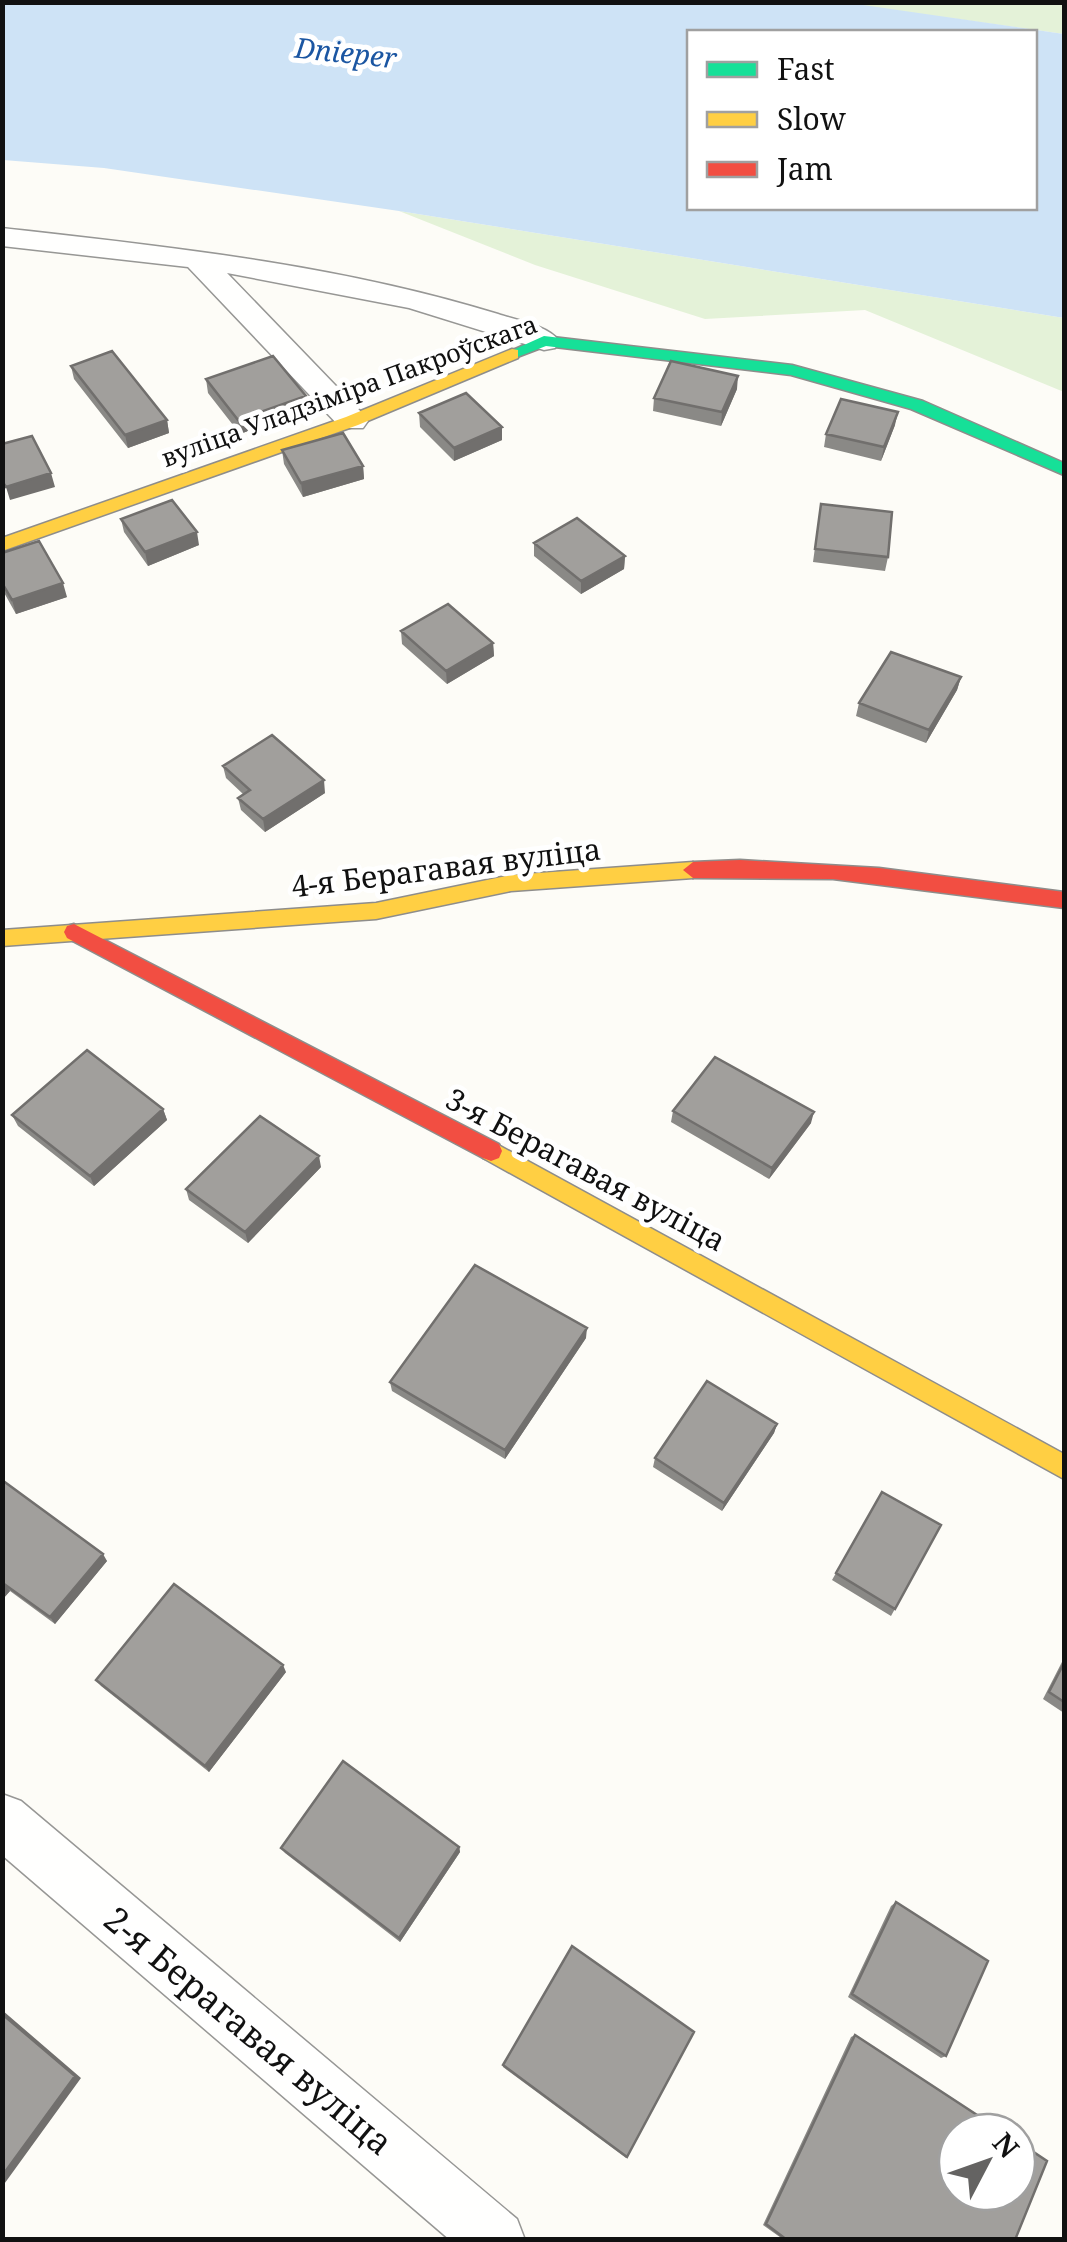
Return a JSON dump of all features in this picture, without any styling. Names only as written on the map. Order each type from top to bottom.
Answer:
[{"type":"street","points":[[2,237],[197,259],[370,286],[450,307],[544,341]]},
{"type":"street","points":[[197,259],[352,421]]},
{"type":"street","name":"вуліца Уладзіміра Пакроўскага","points":[[2,545],[352,421],[544,341],[792,370],[917,406],[1064,469]]},
{"type":"street","name":"4-я Берагавая вуліца","points":[[2,938],[376,912],[512,883],[729,868],[887,876],[1064,900]]},
{"type":"street","name":"3-я Берагавая вуліца","points":[[74,932],[595,1206],[1064,1467]]},
{"type":"street","name":"2-я Берагавая вуліца","points":[[2,1820],[496,2240]]},
{"type":"green space","points":[[842,3],[1064,3],[1064,34]]},
{"type":"green space","points":[[399,211],[1064,318],[1064,392],[865,310],[705,319],[535,265]]},
{"type":"water","name":"Dnieper","points":[[842,2],[1036,30],[687,30],[687,210],[1037,210],[1037,30],[1064,34],[1064,318],[399,211],[104,168],[3,160],[3,3]]},
{"type":"building","points":[[112,351],[167,420],[125,435],[71,366]]},
{"type":"building","points":[[273,356],[306,396],[238,420],[206,379]]},
{"type":"building","points":[[671,361],[738,376],[722,412],[654,398]]},
{"type":"building","points":[[466,393],[502,427],[454,448],[419,413]]},
{"type":"building","points":[[841,399],[898,412],[884,447],[826,434]]},
{"type":"building","points":[[343,433],[363,466],[301,483],[282,450]]},
{"type":"building","points":[[32,436],[51,473],[6,487],[2,481],[2,444]]},
{"type":"building","points":[[172,500],[197,532],[145,552],[121,519]]},
{"type":"building","points":[[821,504],[892,512],[888,557],[815,549]]},
{"type":"building","points":[[577,518],[625,556],[581,581],[534,543]]},
{"type":"building","points":[[39,541],[63,583],[12,600],[2,583],[2,553]]},
{"type":"building","points":[[448,604],[493,643],[446,671],[401,631]]},
{"type":"building","points":[[891,652],[961,677],[929,730],[859,703]]},
{"type":"building","points":[[272,735],[324,780],[263,819],[238,798],[250,790],[223,766]]},
{"type":"building","points":[[87,1050],[163,1109],[90,1176],[12,1115]]},
{"type":"building","points":[[715,1057],[814,1112],[772,1168],[673,1111]]},
{"type":"building","points":[[260,1116],[319,1156],[245,1232],[186,1189]]},
{"type":"building","points":[[475,1265],[587,1328],[505,1450],[390,1382]]},
{"type":"building","points":[[707,1381],[777,1424],[724,1503],[655,1458]]},
{"type":"building","points":[[2,1480],[103,1554],[50,1617],[2,1585]]},
{"type":"building","points":[[882,1492],[941,1525],[895,1609],[836,1573]]},
{"type":"building","points":[[174,1584],[283,1665],[205,1766],[96,1680]]},
{"type":"building","points":[[1064,1663],[1064,1702],[1049,1692]]},
{"type":"building","points":[[343,1761],[459,1847],[399,1938],[281,1848]]},
{"type":"building","points":[[896,1902],[988,1961],[946,2056],[852,1994]]},
{"type":"building","points":[[572,1946],[694,2032],[627,2157],[503,2065]]},
{"type":"building","points":[[2,2014],[75,2076],[2,2176]]},
{"type":"building","points":[[855,2035],[972,2112],[937,2112],[937,2212],[1026,2212],[1015,2240],[787,2240],[766,2224]]},
{"type":"building","points":[[1037,2154],[1047,2161],[1037,2186]]},
{"type":"traffic: fast","points":[[512,354],[544,341],[792,370],[917,405],[1064,469]]},
{"type":"traffic: slow","points":[[2,545],[352,421],[512,354]]},
{"type":"traffic: slow","points":[[2,938],[376,911],[511,883],[693,870]]},
{"type":"traffic: slow","points":[[491,1151],[1064,1467]]},
{"type":"traffic: jam","points":[[693,870],[833,871],[1064,900]]},
{"type":"traffic: jam","points":[[74,932],[491,1151]]}]
